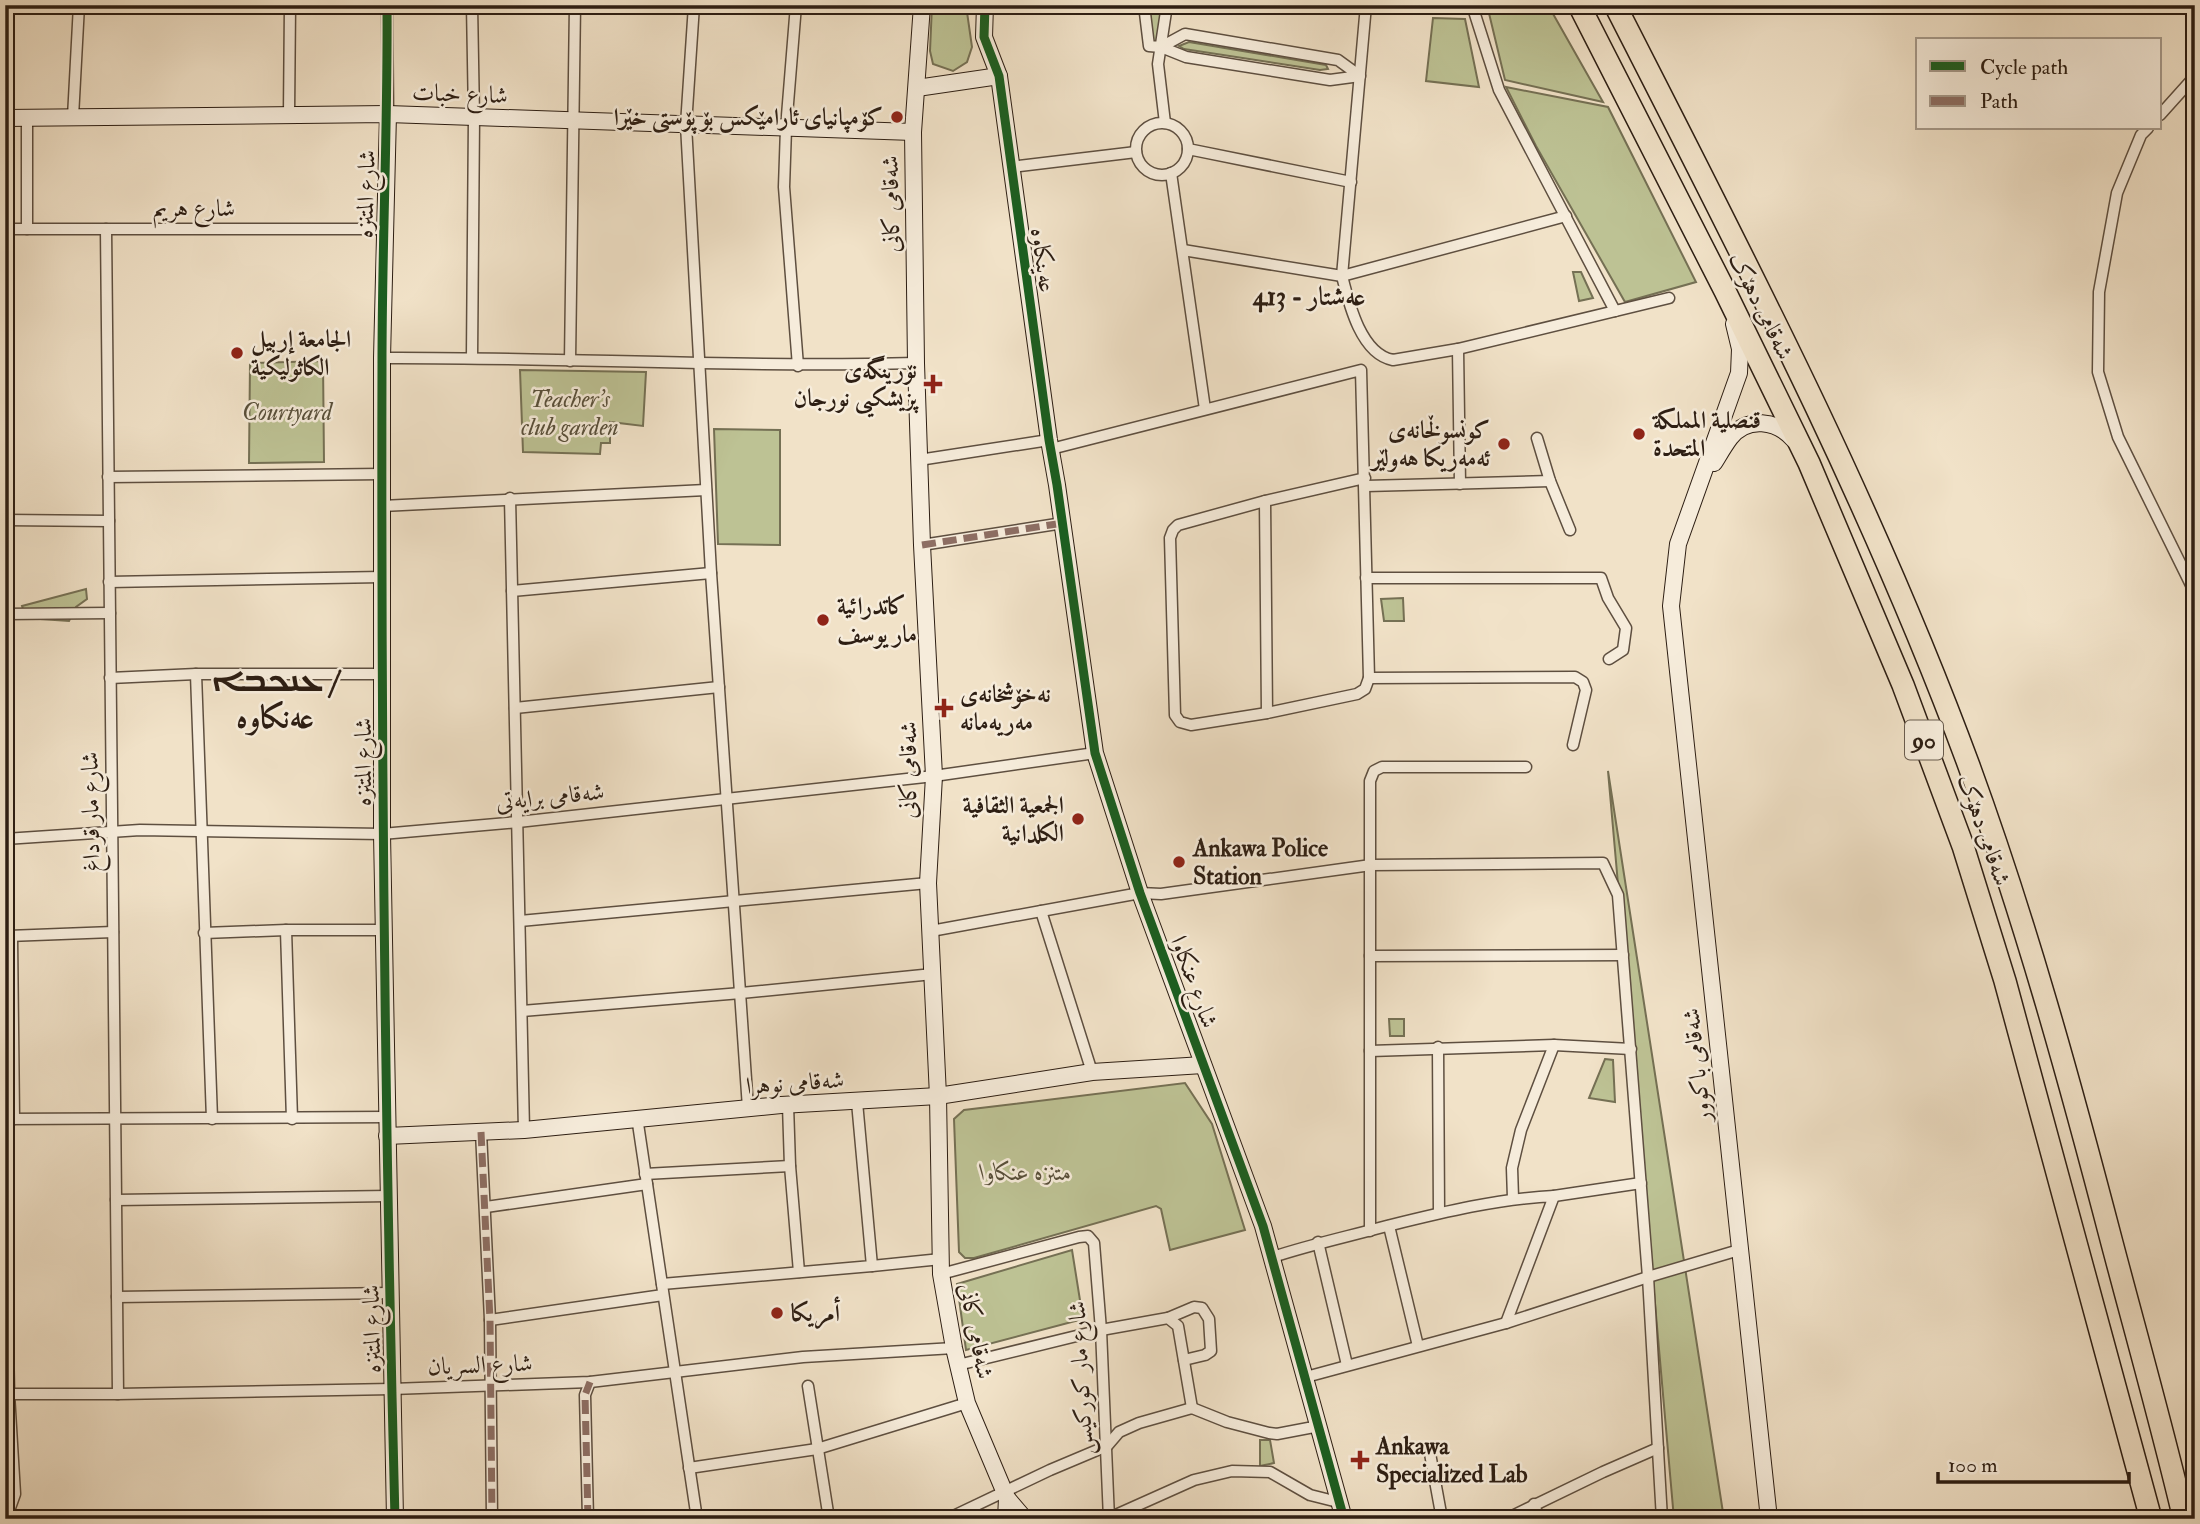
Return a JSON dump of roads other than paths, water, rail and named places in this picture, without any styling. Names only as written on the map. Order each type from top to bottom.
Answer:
[{"type":"highway","name":"شەقامی دهۆک","points":[[1579,5],[1725,291],[1809,463],[1903,685],[1964,846],[2053,1150],[2151,1519]]},
{"type":"highway","name":"شەقامی دهۆک","points":[[1615,5],[1724,218],[1868,519],[1969,766],[2029,941],[2087,1146],[2184,1519]]},
{"type":"highway","points":[[2053,1150],[2087,1146]]},
{"type":"street","points":[[73,117],[79,5]]},
{"type":"street","points":[[289,114],[290,5]]},
{"type":"street","name":"شارع المتنزه","points":[[387,5],[388,114],[383,229],[382,358],[382,834],[395,1519]]},
{"type":"street","points":[[472,5],[472,357]]},
{"type":"street","points":[[570,361],[575,5]]},
{"type":"street","points":[[694,5],[686,125],[711,573],[748,1108]]},
{"type":"street","points":[[796,5],[784,187],[799,366]]},
{"type":"street","name":"شەقامی کانی","points":[[922,5],[913,132],[916,363],[934,776],[928,883],[938,1096],[941,1267],[954,1348],[967,1403],[1006,1494],[1025,1519]]},
{"type":"street","points":[[916,88],[999,76],[984,37],[985,5]]},
{"type":"street","points":[[1144,5],[1149,46],[1161,47],[1186,57],[1330,80],[1360,76]]},
{"type":"street","points":[[1165,123],[1158,64],[1167,5]]},
{"type":"street","points":[[1366,5],[1342,276],[1350,309],[1374,351],[1383,358],[1404,359],[1458,349],[1668,298]]},
{"type":"street","points":[[1472,5],[1499,90],[1615,310]]},
{"type":"street","points":[[1161,47],[1185,34],[1338,60],[1360,76]]},
{"type":"street","name":"عەینکاوە","points":[[999,76],[1050,444]]},
{"type":"street","points":[[2162,113],[2195,76]]},
{"type":"street","name":"شارع خبات","points":[[5,118],[388,114],[913,132]]},
{"type":"street","points":[[27,118],[27,229]]},
{"type":"street","points":[[1165,123],[1179,129],[1188,149],[1183,164],[1171,173],[1163,174],[1148,171],[1138,159],[1136,144],[1143,130],[1165,123]]},
{"type":"street","points":[[2146,130],[2141,135],[2117,192],[2099,292],[2098,372],[2118,437],[2195,593]]},
{"type":"street","points":[[1188,149],[1351,182]]},
{"type":"street","points":[[1011,167],[1136,152]]},
{"type":"street","points":[[1171,173],[1205,409]]},
{"type":"street","points":[[1183,250],[1342,276],[1566,216]]},
{"type":"street","name":"شارع هريم","points":[[5,229],[383,229]]},
{"type":"street","name":"شارع مار قرداغ","points":[[106,229],[118,1394]]},
{"type":"street","points":[[1696,491],[1740,367],[1739,343],[1725,291]]},
{"type":"street","points":[[1458,349],[1460,484]]},
{"type":"street","points":[[382,358],[472,357],[799,366],[916,363]]},
{"type":"street","points":[[919,460],[1050,444],[1361,370],[1366,482],[1369,678],[1365,689],[1357,694],[1267,713],[1191,725],[1180,722],[1175,715],[1170,538],[1178,525],[1265,501],[1366,482],[1460,484],[1550,481]]},
{"type":"street","points":[[1696,491],[1729,438],[1750,424],[1764,423],[1783,429],[1809,463]]},
{"type":"street","points":[[5,431],[6,520],[109,521]]},
{"type":"street","points":[[1537,438],[1550,481],[1570,530]]},
{"type":"street","name":"شارع عنكاوا","points":[[1050,444],[1095,753],[1140,893],[1273,1257],[1343,1519]]},
{"type":"street","points":[[108,477],[382,474]]},
{"type":"street","points":[[382,506],[706,490]]},
{"type":"street","name":"شەقامی باکوور","points":[[1696,491],[1678,544],[1671,606],[1769,1519]]},
{"type":"street","points":[[510,498],[524,1130]]},
{"type":"street","points":[[1265,501],[1267,713]]},
{"type":"street","points":[[922,545],[1063,523]]},
{"type":"street","points":[[512,591],[711,573]]},
{"type":"street","points":[[110,582],[382,578]]},
{"type":"street","points":[[1366,578],[1601,578],[1608,598],[1626,628],[1623,650],[1609,659]]},
{"type":"street","points":[[5,614],[110,613]]},
{"type":"street","points":[[110,678],[195,674],[382,674]]},
{"type":"street","points":[[195,674],[212,1119]]},
{"type":"street","points":[[1369,678],[1576,677],[1583,682],[1586,690],[1573,745]]},
{"type":"street","points":[[515,708],[719,687]]},
{"type":"street","name":"شەقامی برایەتی","points":[[5,839],[112,832],[382,834],[517,822],[934,776],[1095,753]]},
{"type":"street","points":[[1370,1231],[1370,780],[1374,771],[1382,767],[1526,767]]},
{"type":"street","points":[[931,930],[1140,893],[1161,894],[1370,865],[1603,863],[1618,895],[1648,1277],[1658,1448],[1659,1516]]},
{"type":"street","points":[[520,921],[928,883]]},
{"type":"street","points":[[1041,911],[1092,1072]]},
{"type":"street","points":[[286,930],[292,1119]]},
{"type":"street","points":[[204,933],[384,930]]},
{"type":"street","points":[[113,932],[8,936],[9,1119],[387,1117]]},
{"type":"street","points":[[1370,956],[1623,955]]},
{"type":"street","points":[[522,1011],[933,974]]},
{"type":"street","points":[[1370,1051],[1554,1045],[1631,1049]]},
{"type":"street","points":[[1513,1198],[1512,1168],[1521,1130],[1554,1045]]},
{"type":"street","points":[[1438,1048],[1439,1213]]},
{"type":"street","name":"شەقامی نوهرا","points":[[387,1136],[524,1130],[637,1117],[938,1096],[1092,1072],[1203,1065]]},
{"type":"street","points":[[857,1102],[872,1266]]},
{"type":"street","points":[[788,1105],[799,1272]]},
{"type":"street","points":[[637,1117],[696,1519]]},
{"type":"street","points":[[481,1132],[490,1320],[492,1519]]},
{"type":"street","points":[[486,1207],[646,1179],[790,1166]]},
{"type":"street","points":[[1273,1257],[1318,1242],[1513,1198],[1641,1183]]},
{"type":"street","points":[[1506,1323],[1554,1195]]},
{"type":"street","points":[[116,1200],[388,1196]]},
{"type":"street","points":[[5,1203],[10,1494],[6,1519]]},
{"type":"street","points":[[1389,1226],[1418,1346]]},
{"type":"street","name":"شارع مار كوركيس","points":[[941,1267],[1088,1236],[1094,1243],[1101,1330],[1109,1518]]},
{"type":"street","points":[[1318,1242],[1347,1365]]},
{"type":"street","points":[[1306,1377],[1506,1323],[1739,1250]]},
{"type":"street","points":[[490,1320],[663,1290],[799,1272],[872,1266],[941,1267]]},
{"type":"street","points":[[117,1297],[390,1293]]},
{"type":"street","points":[[958,1365],[1101,1330],[1168,1318],[1194,1307],[1202,1308],[1209,1319],[1211,1351],[1206,1356],[1184,1360]]},
{"type":"street","points":[[1168,1318],[1178,1326],[1192,1408]]},
{"type":"street","name":"شارع السريان","points":[[7,1394],[392,1389],[590,1382],[803,1357],[954,1348]]},
{"type":"street","points":[[588,1519],[585,1395],[590,1382]]},
{"type":"street","points":[[808,1386],[829,1519]]},
{"type":"street","points":[[689,1468],[817,1448],[967,1403]]},
{"type":"street","points":[[947,1519],[1107,1446],[1119,1432],[1139,1423],[1192,1408],[1227,1422],[1269,1433],[1319,1426]]},
{"type":"street","points":[[1429,1448],[1442,1519]]},
{"type":"street","points":[[1506,1519],[1658,1448]]},
{"type":"street","points":[[1109,1518],[1194,1480],[1232,1471],[1270,1472],[1310,1495],[1338,1502]]},
{"type":"street","points":[[1006,1494],[1006,1519]]},
{"type":"street","points":[[1534,1504],[1539,1519]]},
{"type":"street","points":[[146,1519],[236,1519]]},
{"type":"place","name":"کۆمپانیای ئارامێکس بۆ پۆستی خێرا","points":[[897,117]]},
{"type":"place","name":"الجامعة إربيل الكاثوليكية","points":[[237,353]]},
{"type":"place","name":"نۆرینگەی پزیشکیی نورجان","points":[[933,384]]},
{"type":"place","name":"قنصلية المملكة المتحدة","points":[[1639,434]]},
{"type":"place","name":"کونسوڵخانەی ئەمەریکا هەولێر","points":[[1504,444]]},
{"type":"place","name":"كاتدرائية مار يوسف","points":[[823,620]]},
{"type":"place","name":"نەخۆشخانەی مەریەمانە","points":[[944,708]]},
{"type":"place","name":"الجمعية الثقافية الكلدانية","points":[[1078,819]]},
{"type":"place","name":"Ankawa Police Station","points":[[1179,862]]},
{"type":"place","name":"أمريكا","points":[[777,1313]]},
{"type":"place","name":"Ankawa Specialized Lab","points":[[1360,1460]]},
{"type":"district","name":"عه‌شتار - 413","points":[[1309,297]]},
{"type":"district","name":"ܥܢܟܒܐ / عەنکاوە","points":[[275,700]]},
{"type":"park label","name":"Courtyard","points":[[287,412]]},
{"type":"park label","name":"Teacher's club garden","points":[[570,413]]},
{"type":"park label","name":"متنزه عنكاوا","points":[[1026,1172]]}]
